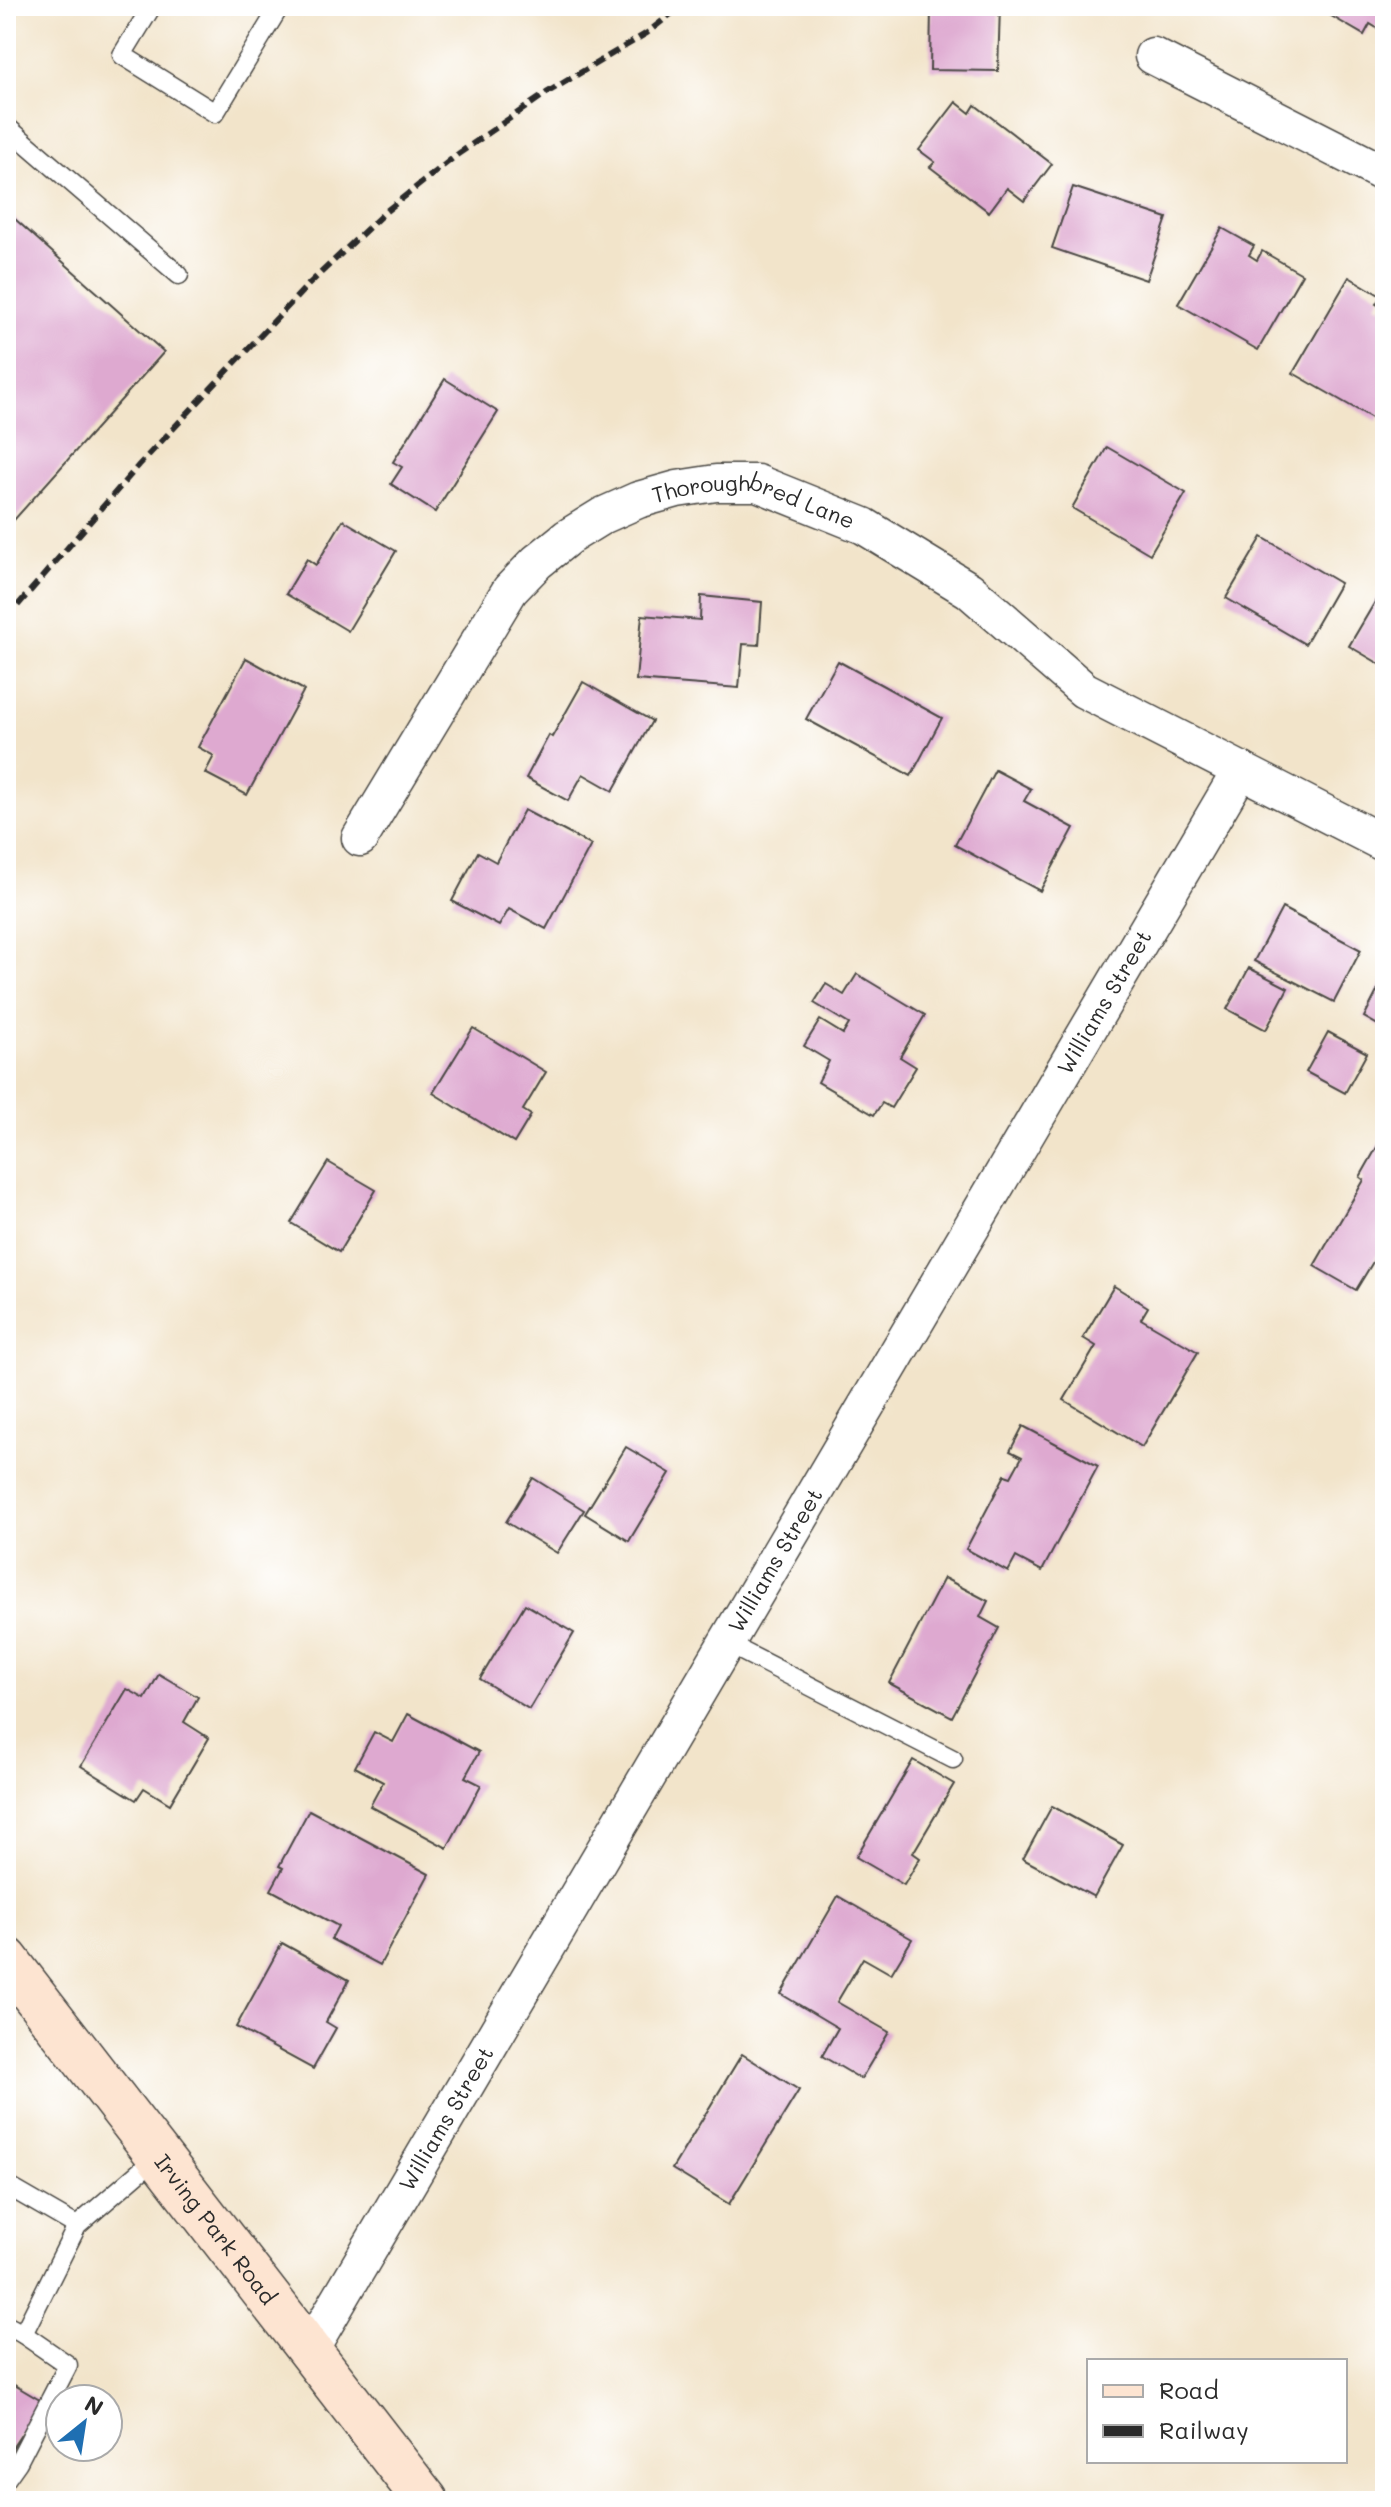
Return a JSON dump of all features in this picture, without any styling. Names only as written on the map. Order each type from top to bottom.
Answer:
[{"type":"main road","name":"Irving Park Road","points":[[7,1961],[426,2501]]},
{"type":"street","points":[[1153,56],[1385,174]]},
{"type":"street","name":"Thoroughbred Lane","points":[[360,838],[510,590],[537,562],[568,537],[626,505],[677,489],[716,483],[757,483],[864,526],[969,590],[1084,690],[1385,844]]},
{"type":"street","name":"Williams Street","points":[[309,2351],[1241,770]]},
{"type":"lane","points":[[152,6],[122,55],[215,113],[280,6]]},
{"type":"lane","points":[[6,126],[179,275]]},
{"type":"lane","points":[[728,1644],[953,1759]]},
{"type":"lane","points":[[23,2334],[77,2226],[158,2156]]},
{"type":"lane","points":[[6,2185],[77,2226]]},
{"type":"lane","points":[[6,2325],[68,2365],[18,2462],[6,2479]]},
{"type":"building","points":[[931,6],[1000,6],[998,71],[930,70]]},
{"type":"building","points":[[1330,6],[1385,6],[1385,33],[1370,24],[1364,35],[1326,13]]},
{"type":"building","points":[[956,102],[970,113],[975,105],[1052,164],[1024,201],[1007,188],[989,212],[930,167],[935,162],[919,150]]},
{"type":"building","points":[[1073,187],[1167,218],[1146,280],[1052,248]]},
{"type":"building","points":[[6,211],[164,352],[6,529]]},
{"type":"building","points":[[1222,228],[1254,246],[1249,255],[1257,260],[1262,251],[1302,274],[1258,350],[1178,304]]},
{"type":"building","points":[[1349,277],[1381,296],[1376,304],[1385,309],[1385,407],[1377,421],[1293,373]]},
{"type":"building","points":[[445,379],[498,412],[435,512],[391,484],[402,467],[393,462]]},
{"type":"building","points":[[1107,447],[1186,493],[1150,554],[1072,508]]},
{"type":"building","points":[[343,520],[396,551],[348,631],[286,594],[307,559],[316,565]]},
{"type":"building","points":[[1262,537],[1340,583],[1305,644],[1226,598]]},
{"type":"building","points":[[1385,585],[1385,667],[1349,646]]},
{"type":"building","points":[[701,596],[762,602],[759,645],[743,644],[739,688],[636,680],[642,615],[700,620]]},
{"type":"building","points":[[246,658],[304,690],[247,795],[205,773],[214,756],[198,747]]},
{"type":"building","points":[[838,661],[942,718],[911,776],[806,719]]},
{"type":"building","points":[[583,682],[652,721],[613,791],[583,774],[568,801],[526,778]]},
{"type":"building","points":[[995,770],[1031,789],[1024,801],[1074,828],[1040,891],[955,845]]},
{"type":"building","points":[[524,810],[591,845],[546,929],[509,909],[499,926],[452,901],[478,852],[496,862]]},
{"type":"building","points":[[1282,908],[1361,950],[1334,1002],[1254,961]]},
{"type":"building","points":[[1249,968],[1288,988],[1266,1030],[1227,1009]]},
{"type":"building","points":[[857,974],[925,1015],[900,1057],[916,1067],[891,1108],[882,1103],[874,1115],[818,1082],[829,1061],[804,1046],[820,1020],[843,1034],[849,1024],[814,1003],[826,984],[844,995]]},
{"type":"building","points":[[1385,976],[1385,1029],[1364,1017]]},
{"type":"building","points":[[473,1028],[546,1072],[523,1110],[531,1115],[514,1143],[433,1093]]},
{"type":"building","points":[[1328,1032],[1367,1053],[1345,1093],[1306,1072]]},
{"type":"building","points":[[1381,1140],[1385,1142],[1385,1242],[1356,1290],[1314,1266],[1364,1180],[1360,1177]]},
{"type":"building","points":[[328,1162],[376,1190],[339,1252],[291,1223]]},
{"type":"building","points":[[1114,1286],[1148,1307],[1141,1319],[1198,1352],[1142,1447],[1064,1400],[1096,1346],[1083,1338]]},
{"type":"building","points":[[1023,1426],[1098,1466],[1042,1571],[1016,1557],[1008,1572],[966,1549],[1005,1475],[1011,1477],[1022,1457],[1010,1451]]},
{"type":"building","points":[[626,1447],[670,1473],[629,1541],[585,1514]]},
{"type":"building","points":[[533,1478],[584,1510],[557,1553],[506,1522]]},
{"type":"building","points":[[944,1578],[988,1601],[980,1617],[999,1628],[952,1717],[889,1683]]},
{"type":"building","points":[[525,1604],[574,1633],[529,1709],[480,1679]]},
{"type":"building","points":[[159,1674],[198,1697],[184,1722],[209,1738],[170,1804],[144,1788],[136,1800],[81,1766],[127,1689],[145,1699]]},
{"type":"building","points":[[408,1714],[479,1752],[465,1777],[481,1785],[447,1848],[370,1806],[383,1782],[355,1767],[374,1732],[393,1742]]},
{"type":"building","points":[[913,1760],[954,1784],[913,1853],[920,1858],[904,1885],[856,1857]]},
{"type":"building","points":[[1052,1806],[1123,1845],[1094,1897],[1023,1859]]},
{"type":"building","points":[[309,1810],[429,1874],[380,1965],[331,1939],[338,1926],[271,1890],[283,1868],[279,1866]]},
{"type":"building","points":[[838,1896],[912,1939],[891,1974],[863,1958],[837,2002],[889,2032],[861,2079],[822,2056],[838,2028],[781,1994]]},
{"type":"building","points":[[282,1943],[349,1980],[326,2022],[336,2028],[313,2069],[236,2027]]},
{"type":"building","points":[[742,2054],[799,2090],[729,2204],[672,2169]]},
{"type":"building","points":[[6,2380],[43,2402],[6,2457]]},
{"type":"railway","points":[[6,619],[139,465],[308,285],[385,212],[458,154],[548,92],[647,33],[681,6]]}]
